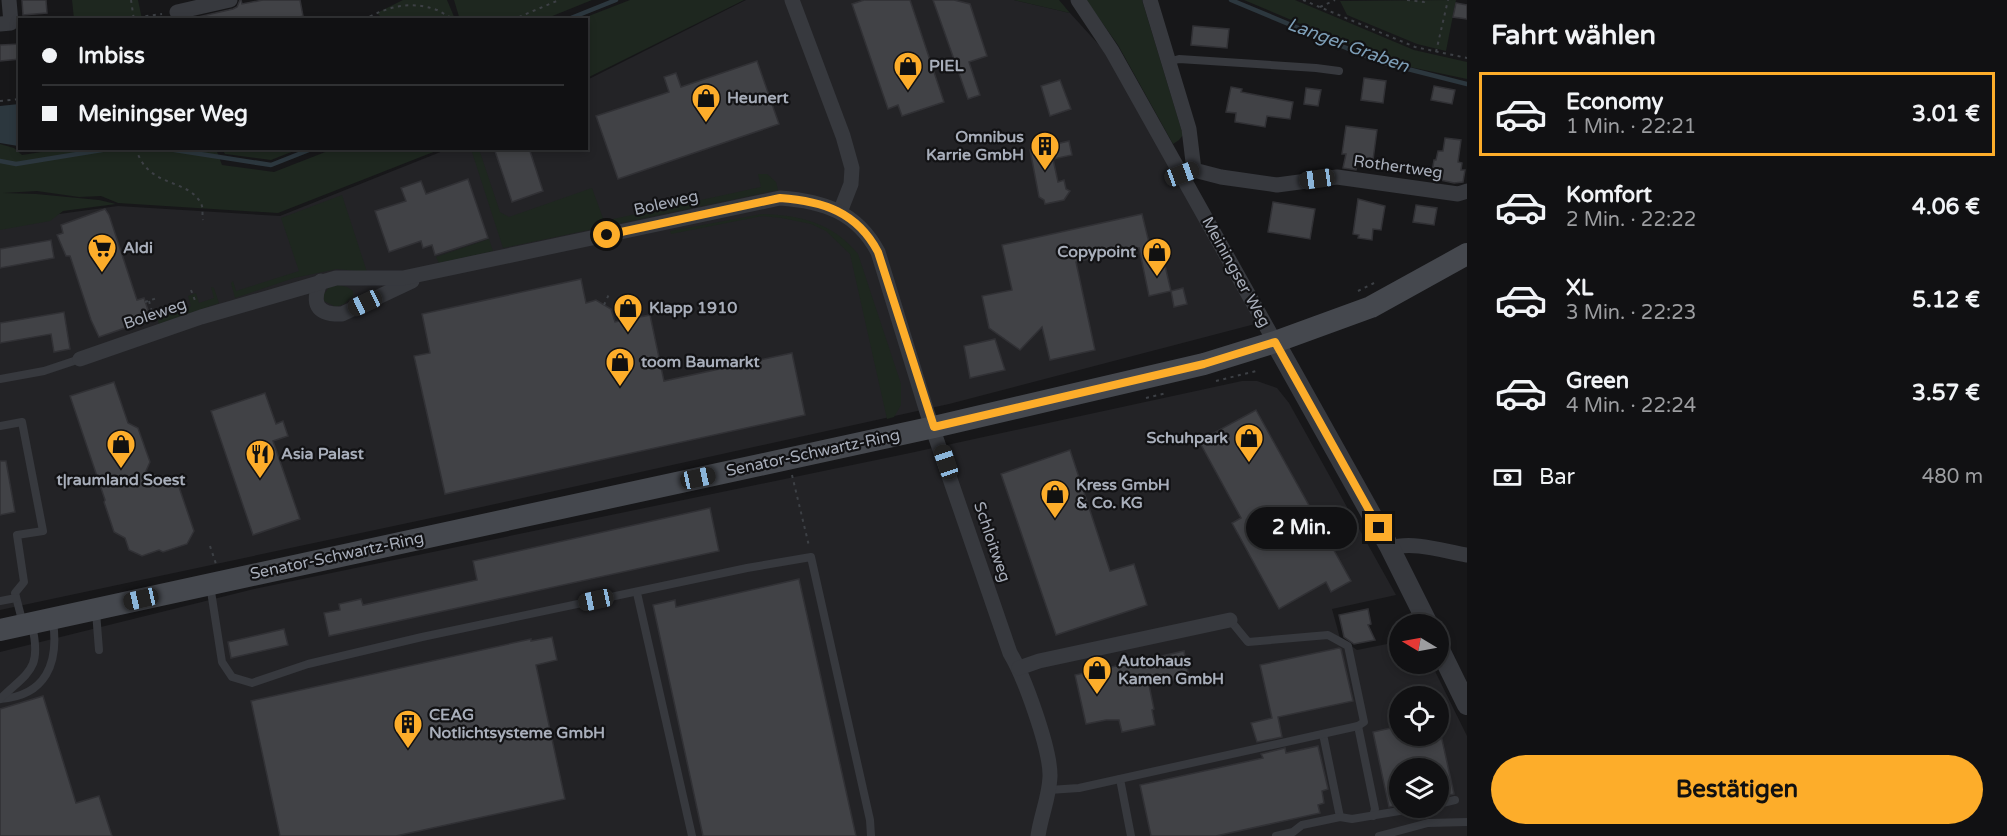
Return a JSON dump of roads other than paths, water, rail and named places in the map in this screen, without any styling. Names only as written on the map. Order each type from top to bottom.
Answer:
[{"type":"main road","name":"Senator-Schwartz-Ring","points":[[0,630],[934,427],[1204,364],[1275,342],[1371,307],[1467,254]]},
{"type":"street","points":[[0,24],[11,23],[9,0]]},
{"type":"street","points":[[177,12],[230,0]]},
{"type":"street","points":[[792,0],[843,136],[852,168],[850,184],[840,212]]},
{"type":"street","name":"Meiningser Weg","points":[[1078,0],[1188,172],[1275,342],[1390,548],[1423,614]]},
{"type":"street","name":"Meiningser Weg","points":[[1150,0],[1189,129],[1188,172]]},
{"type":"street","name":"Rothertweg","points":[[1188,172],[1277,185],[1337,177],[1458,194],[1467,191]]},
{"type":"street","name":"Boleweg","points":[[80,359],[158,331],[321,281],[336,278],[403,278],[780,198],[806,200],[840,212],[865,231],[878,252],[934,427]]},
{"type":"street","name":"Boleweg","points":[[321,281],[316,292],[316,301],[319,309],[329,315],[342,314],[429,273]]},
{"type":"street","name":"Schloitweg","points":[[934,427],[1010,653],[1019,668],[1049,759],[1049,790],[1039,834]]},
{"type":"street","points":[[1390,548],[1400,545],[1412,546],[1467,555]]},
{"type":"street","points":[[1019,668],[1039,661],[1230,620]]},
{"type":"street","points":[[1449,668],[1467,705]]},
{"type":"lane","points":[[1168,62],[1179,59],[1339,71]]},
{"type":"lane","name":"Boleweg","points":[[0,379],[44,371],[80,359]]},
{"type":"lane","points":[[0,426],[22,422],[43,531],[17,535],[24,582],[15,593],[16,598],[36,622],[54,650],[50,670],[44,680],[15,698],[0,699]]},
{"type":"lane","points":[[210,584],[222,662],[232,677],[252,683],[308,664],[422,637],[747,568],[811,557],[867,809],[870,836]]},
{"type":"lane","points":[[637,593],[692,836]]},
{"type":"lane","points":[[0,601],[16,598]]},
{"type":"lane","points":[[96,609],[99,650]]},
{"type":"lane","points":[[1049,790],[1079,788],[1358,726],[1364,722],[1348,646],[1328,635],[1248,642],[1230,620]]},
{"type":"lane","points":[[0,699],[30,670],[35,659],[36,622]]},
{"type":"lane","points":[[1358,726],[1375,809],[1373,816]]},
{"type":"lane","points":[[1323,734],[1340,817]]},
{"type":"lane","points":[[1119,779],[1131,836]]},
{"type":"lane","points":[[1449,801],[1455,800]]},
{"type":"lane","points":[[1276,836],[1293,832],[1302,825],[1340,817],[1352,819],[1389,813]]},
{"type":"lane","points":[[1379,836],[1428,823],[1467,822]]},
{"type":"waterway","name":"Langer Graben","points":[[571,18],[616,0]]},
{"type":"waterway","name":"Langer Graben","points":[[1231,0],[1380,62],[1467,84]]},
{"type":"waterway","name":"Langer Graben","points":[[0,161],[16,164],[102,150]]},
{"type":"waterway","name":"Langer Graben","points":[[175,150],[271,165],[309,150]]},
{"type":"place","name":"PIEL","points":[[908,92]]},
{"type":"place","name":"Heunert","points":[[706,124]]},
{"type":"place","name":"Omnibus Karrie GmbH","points":[[1045,172]]},
{"type":"place","name":"Aldi","points":[[102,274]]},
{"type":"place","name":"Copypoint","points":[[1157,278]]},
{"type":"place","name":"Klapp 1910","points":[[628,334]]},
{"type":"place","name":"toom Baumarkt","points":[[620,388]]},
{"type":"place","name":"Schuhpark","points":[[1249,464]]},
{"type":"place","name":"t|raumland Soest","points":[[121,470]]},
{"type":"place","name":"Asia Palast","points":[[260,480]]},
{"type":"place","name":"Kress GmbH & Co. KG","points":[[1055,520]]},
{"type":"place","name":"Autohaus Kamen GmbH","points":[[1097,696]]},
{"type":"place","name":"CEAG Notlichtsysteme GmbH","points":[[408,750]]}]
